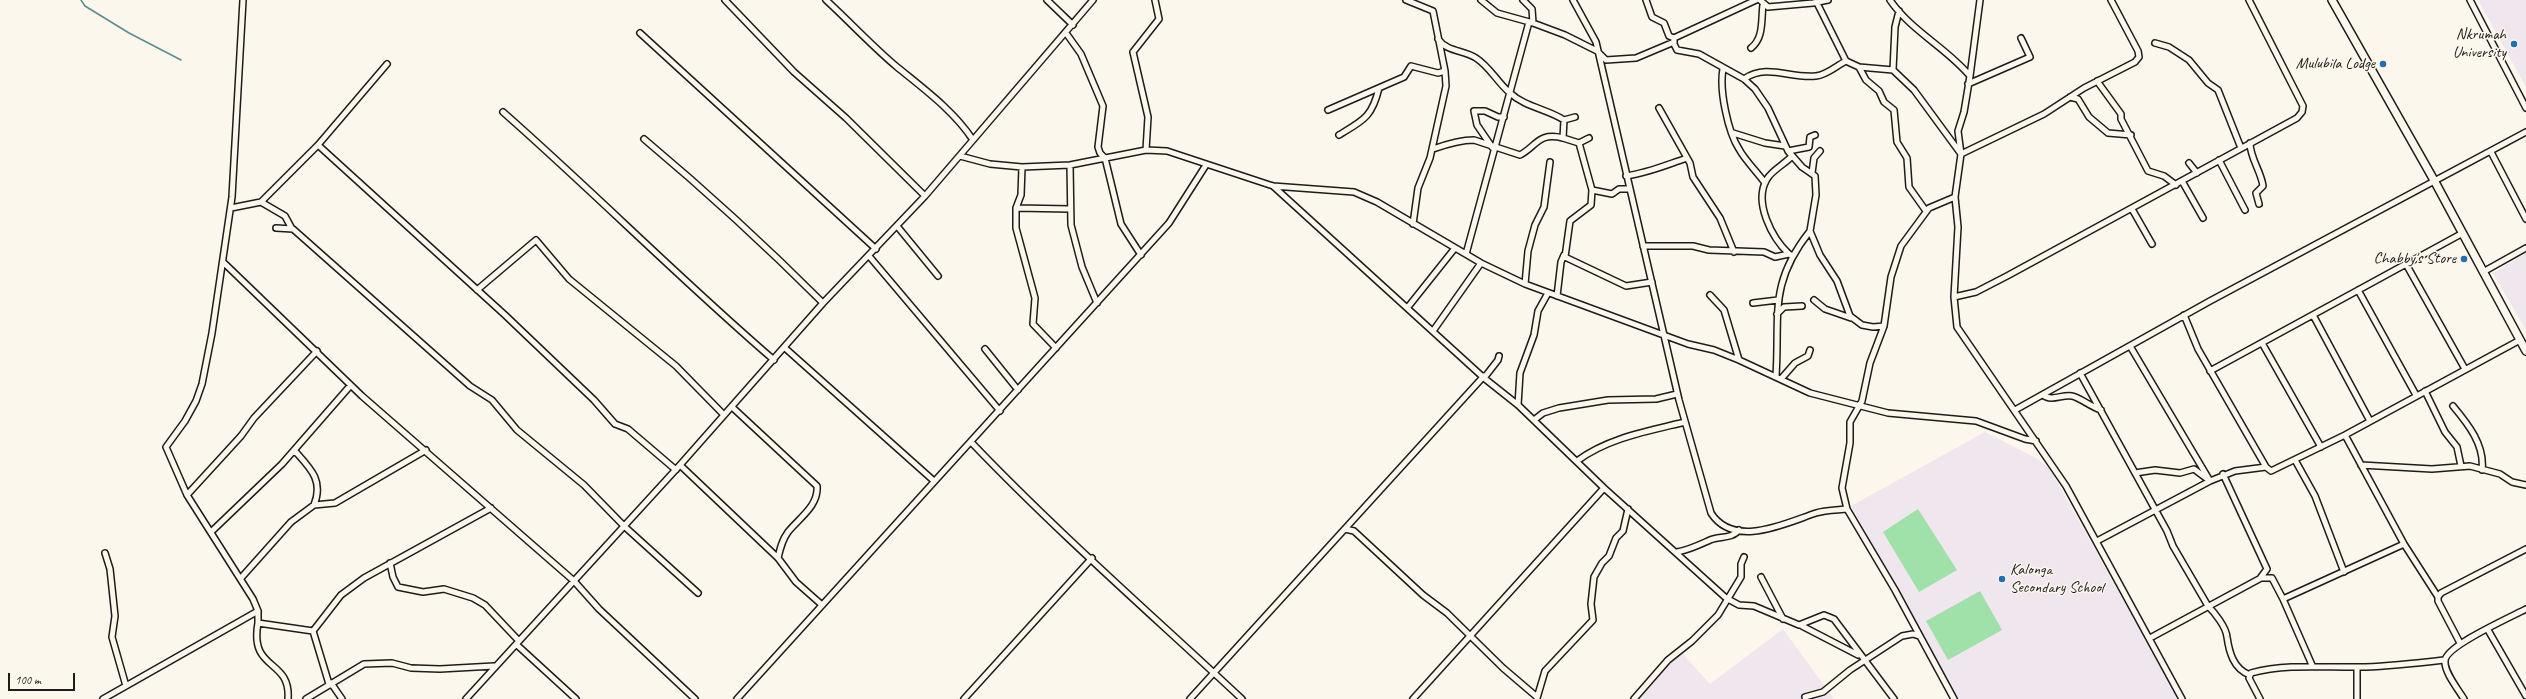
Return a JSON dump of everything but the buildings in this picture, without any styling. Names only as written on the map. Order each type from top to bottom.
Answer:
[{"type":"street","points":[[243,0],[231,208],[202,384],[185,421],[166,447],[187,495],[241,578],[258,611],[256,646],[266,661],[281,673],[288,689],[288,699]]},
{"type":"street","points":[[725,0],[794,72],[846,118],[925,196]]},
{"type":"street","points":[[826,0],[875,47],[947,108],[962,124],[973,140]]},
{"type":"street","points":[[1047,0],[1073,25]]},
{"type":"street","points":[[466,699],[494,666],[518,643],[676,470],[823,304],[925,196],[1093,0]]},
{"type":"street","points":[[1146,150],[1148,118],[1133,52],[1159,19],[1155,0]]},
{"type":"street","points":[[1406,0],[1433,11],[1446,71],[1446,86],[1433,149],[1418,188],[1413,224]]},
{"type":"street","points":[[1481,0],[1497,13],[1531,22],[1597,51],[1606,60],[1634,59],[1756,0]]},
{"type":"street","points":[[1466,254],[1494,147],[1531,22],[1532,9],[1523,0]]},
{"type":"street","points":[[1573,0],[1592,33],[1597,51],[1629,189],[1644,246],[1677,394],[1711,513],[1722,525],[1739,530],[1771,530],[1817,512],[1847,509]]},
{"type":"street","points":[[1646,0],[1652,17],[1664,23],[1669,36],[1674,40],[1675,47],[1680,52],[1699,54],[1723,69],[1744,79],[1763,100],[1787,149],[1792,156],[1815,176],[1816,195],[1810,231],[1791,255],[1780,287],[1778,300],[1778,378]]},
{"type":"street","points":[[1751,48],[1758,43],[1763,25],[1761,2],[1781,6],[1817,3],[1828,0]]},
{"type":"street","points":[[1890,0],[1899,11],[1952,56],[1970,76]]},
{"type":"street","points":[[1980,0],[1970,76],[1958,131],[1961,154],[1955,197],[1958,227],[1954,297],[1955,316],[1962,336],[2015,410],[2066,486],[2097,540],[2182,699]]},
{"type":"street","points":[[1961,154],[2044,114],[2097,81],[2126,68],[2138,57],[2111,0]]},
{"type":"street","points":[[1954,297],[1985,288],[2297,118],[2302,112],[2303,106],[2248,0]]},
{"type":"street","points":[[2332,0],[2435,182],[2461,234],[2526,351]]},
{"type":"street","points":[[2470,0],[2526,108]]},
{"type":"street","points":[[1817,3],[1846,61],[1859,68],[1893,70],[1914,90],[1961,154]]},
{"type":"street","points":[[1893,70],[1895,27],[1899,11]]},
{"type":"street","points":[[640,33],[876,249]]},
{"type":"street","points":[[1066,33],[1085,60],[1103,106],[1102,129],[1098,140],[1100,153],[1105,158],[1121,224],[1141,254]]},
{"type":"street","points":[[1438,38],[1442,45],[1475,57],[1487,67],[1510,94],[1529,105],[1556,114],[1564,120]]},
{"type":"street","points":[[1968,84],[2030,57],[2021,38]]},
{"type":"street","points":[[2154,43],[2169,47],[2188,60],[2208,83],[2218,90],[2226,106],[2228,118],[2241,148]]},
{"type":"street","points":[[1744,79],[1766,70],[1816,76],[1825,73],[1846,61]]},
{"type":"street","points":[[231,208],[261,202],[318,145],[387,64]]},
{"type":"street","points":[[1328,110],[1404,77],[1411,66],[1438,73],[1446,71]]},
{"type":"street","points":[[1859,68],[1866,80],[1879,91],[1885,103],[1894,110],[1897,142],[1906,158],[1909,187],[1926,211]]},
{"type":"street","points":[[1723,69],[1722,93],[1727,117],[1738,148],[1765,183]]},
{"type":"street","points":[[2097,81],[2121,114],[2121,119],[2131,135],[2149,172],[2164,176],[2176,185]]},
{"type":"street","points":[[1339,135],[1369,116],[1377,100],[1380,88]]},
{"type":"street","points":[[2070,97],[2078,99],[2089,117],[2108,133],[2131,135]]},
{"type":"street","points":[[1659,108],[1687,158],[1693,177],[1720,218],[1734,252]]},
{"type":"street","points":[[1494,147],[1478,125],[1474,110],[1485,111],[1498,117],[1504,116]]},
{"type":"street","points":[[503,112],[623,220],[695,292],[774,360]]},
{"type":"street","points":[[1564,120],[1575,117]]},
{"type":"street","points":[[1563,138],[1564,120]]},
{"type":"street","points":[[2015,410],[2184,316],[2526,132]]},
{"type":"street","points":[[1733,133],[1787,149],[1809,147],[1818,153],[1812,173]]},
{"type":"street","points":[[1809,147],[1810,137],[1815,135]]},
{"type":"street","points":[[1433,149],[1461,140],[1469,142],[1474,140],[1520,156],[1528,151],[1536,141],[1555,136],[1579,143],[1589,138]]},
{"type":"street","points":[[644,139],[701,186],[718,205],[823,304]]},
{"type":"street","points":[[1557,296],[1561,262],[1564,255],[1570,221],[1591,205],[1592,190],[1579,143]]},
{"type":"street","points":[[2250,143],[2250,149],[2263,186],[2256,193],[2259,204]]},
{"type":"street","points":[[318,145],[477,290],[594,400],[615,424],[628,429],[676,470]]},
{"type":"street","points":[[960,156],[990,164],[1022,167],[1070,165],[1146,150],[1167,152],[1273,186],[1354,192],[1377,202],[1481,263],[1526,284],[1664,335],[1740,360],[1810,393],[1859,406],[1917,417],[1976,421],[2025,439],[2036,441]]},
{"type":"street","points":[[2491,152],[2526,219]]},
{"type":"street","points":[[1791,255],[1778,243],[1763,204],[1765,183],[1770,176],[1792,156]]},
{"type":"street","points":[[1626,176],[1656,170],[1663,165],[1687,158]]},
{"type":"street","points":[[2219,160],[2245,210]]},
{"type":"street","points":[[1526,284],[1528,251],[1535,225],[1544,206],[1550,162]]},
{"type":"street","points":[[2189,163],[2197,173]]},
{"type":"street","points":[[1070,165],[1071,225],[1082,267],[1097,303]]},
{"type":"street","points":[[736,699],[934,481],[1000,411],[1141,254],[1176,214],[1206,165]]},
{"type":"street","points":[[1022,167],[1021,195],[1016,208],[1017,235],[1035,298],[1034,325],[1056,348]]},
{"type":"street","points":[[2182,182],[2203,218]]},
{"type":"street","points":[[1273,186],[1484,377],[1518,405],[1604,488],[1728,598],[1739,605],[1754,606],[1784,620],[1802,626],[1860,656]]},
{"type":"street","points":[[1592,190],[1612,194],[1619,189],[1629,189]]},
{"type":"street","points":[[1954,699],[1895,590],[1847,509],[1842,488],[1850,443],[1850,422],[1864,395],[1870,363],[1884,326],[1891,277],[1901,246],[1926,211],[1955,197]]},
{"type":"street","points":[[261,202],[285,216],[288,225],[470,386],[492,400],[517,430],[584,485],[624,526],[698,593]]},
{"type":"street","points":[[1016,208],[1070,209]]},
{"type":"street","points":[[2132,209],[2152,244]]},
{"type":"street","points":[[897,226],[938,276]]},
{"type":"street","points":[[276,228],[293,229]]},
{"type":"street","points":[[1810,231],[1820,255],[1837,281],[1851,318]]},
{"type":"street","points":[[2210,371],[2461,234]]},
{"type":"street","points":[[477,290],[536,240],[568,279],[676,366],[724,415]]},
{"type":"street","points":[[1644,246],[1693,246],[1709,250],[1764,252],[1775,257],[1791,255]]},
{"type":"street","points":[[1408,307],[1455,248]]},
{"type":"street","points":[[2483,272],[2526,248]]},
{"type":"street","points":[[1564,255],[1566,259],[1626,286],[1652,282]]},
{"type":"street","points":[[869,256],[1000,411]]},
{"type":"street","points":[[223,262],[317,351],[350,386],[426,450],[574,581],[599,609],[695,699]]},
{"type":"street","points":[[1433,331],[1481,263]]},
{"type":"street","points":[[2406,264],[2465,369]]},
{"type":"street","points":[[2358,290],[2416,395]]},
{"type":"street","points":[[1518,405],[1520,373],[1534,335],[1538,311],[1548,293]]},
{"type":"street","points":[[1710,295],[1724,310],[1740,360]]},
{"type":"street","points":[[1753,303],[1778,300]]},
{"type":"street","points":[[1814,300],[1825,309],[1851,318],[1862,325],[1873,327],[1884,326]]},
{"type":"street","points":[[1778,314],[1784,308],[1802,306]]},
{"type":"street","points":[[2313,315],[2370,421]]},
{"type":"street","points":[[2184,316],[2198,349],[2210,371],[2266,467],[2272,471],[2345,435],[2416,395],[2520,340]]},
{"type":"street","points":[[2262,343],[2321,447]]},
{"type":"street","points":[[2130,346],[2210,480]]},
{"type":"street","points":[[785,348],[934,481]]},
{"type":"street","points":[[985,349],[1018,390]]},
{"type":"street","points":[[1778,378],[1795,363],[1808,356],[1810,350]]},
{"type":"street","points":[[187,495],[241,436],[254,418],[317,351]]},
{"type":"street","points":[[1190,699],[1484,377],[1498,360],[1499,356]]},
{"type":"street","points":[[2080,373],[2136,473],[2173,546],[2208,606],[2216,614],[2227,635],[2227,644],[2234,662],[2250,674],[2260,699]]},
{"type":"street","points":[[211,532],[294,450],[350,386]]},
{"type":"street","points":[[2425,391],[2445,432],[2457,447],[2461,466]]},
{"type":"street","points":[[1534,420],[1543,413],[1559,408],[1608,400],[1656,399],[1677,394]]},
{"type":"street","points":[[2043,395],[2053,398],[2071,396],[2088,406],[2101,410]]},
{"type":"street","points":[[2453,406],[2477,439],[2483,460],[2482,470]]},
{"type":"street","points":[[732,407],[817,486],[814,499],[804,517],[788,533],[778,558]]},
{"type":"street","points":[[1577,461],[1618,440],[1685,422]]},
{"type":"street","points":[[2345,435],[2404,544],[2438,597],[2438,601],[2460,643]]},
{"type":"street","points":[[971,442],[1068,539],[1092,558],[1180,644],[1242,699]]},
{"type":"street","points":[[294,450],[307,464],[317,482],[318,494],[314,505]]},
{"type":"street","points":[[241,578],[291,522],[314,505],[335,503],[426,450]]},
{"type":"street","points":[[2295,460],[2315,496],[2344,572]]},
{"type":"street","points":[[680,465],[778,558],[796,582],[822,605]]},
{"type":"street","points":[[2361,465],[2432,469],[2461,466],[2500,474],[2512,482],[2526,484]]},
{"type":"street","points":[[2097,540],[2223,474],[2266,467]]},
{"type":"street","points":[[2136,473],[2155,470],[2180,473],[2194,469],[2210,480]]},
{"type":"street","points":[[2223,474],[2283,599],[2312,665]]},
{"type":"street","points":[[1413,699],[1604,488]]},
{"type":"street","points":[[313,631],[341,595],[390,563],[491,508]]},
{"type":"street","points":[[1351,522],[1352,529],[1423,595],[1447,613],[1537,698],[1545,671],[1593,620],[1591,604],[1593,581],[1597,569],[1609,556],[1616,538],[1623,531],[1628,509]]},
{"type":"street","points":[[1345,529],[1352,529]]},
{"type":"street","points":[[1677,552],[1704,544],[1708,541],[1733,535],[1739,530]]},
{"type":"street","points":[[2283,599],[2404,544]]},
{"type":"street","points":[[2438,597],[2441,593],[2526,549]]},
{"type":"street","points":[[105,553],[110,569],[115,616],[112,637],[126,686]]},
{"type":"street","points":[[1634,699],[1668,660],[1692,641],[1716,618],[1741,577],[1740,564],[1744,557]]},
{"type":"street","points":[[964,699],[1092,558]]},
{"type":"street","points":[[390,563],[393,577],[398,587],[423,592],[444,589],[473,598],[485,606],[518,643],[576,699]]},
{"type":"street","points":[[2150,638],[2261,578],[2268,570]]},
{"type":"street","points":[[1761,577],[1784,620]]},
{"type":"street","points":[[2261,578],[2272,578]]},
{"type":"street","points":[[2464,699],[2445,667],[2444,660],[2447,654],[2460,643],[2488,630],[2526,609]]},
{"type":"street","points":[[103,699],[258,611]]},
{"type":"street","points":[[1802,626],[1824,615],[1834,619],[1864,662],[1894,699]]},
{"type":"street","points":[[258,623],[313,631]]},
{"type":"street","points":[[2488,630],[2526,696]]},
{"type":"street","points":[[313,631],[330,683],[342,699]]},
{"type":"street","points":[[1805,697],[1823,692],[1828,686],[1902,636],[1909,634],[1919,636]]},
{"type":"street","points":[[2250,674],[2261,670],[2312,665],[2357,667],[2444,660]]},
{"type":"street","points":[[306,699],[315,696],[330,683],[364,664],[392,663],[411,668],[440,669],[494,666]]},
{"type":"street","points":[[2357,667],[2357,699]]},
{"type":"shaded area","name":"Nkrumah University","points":[[2478,0],[2526,0],[2526,87]]},
{"type":"shaded area","points":[[2526,253],[2526,330],[2493,273]]},
{"type":"shaded area","name":"Kalonga Secondary School","points":[[1985,432],[2036,458],[2049,468],[2179,699],[1958,699],[1851,506]]},
{"type":"shaded area","points":[[1783,629],[1834,699],[1635,699],[1680,651],[1710,684]]},
{"type":"green space","points":[[1918,509],[1957,570],[1919,592],[1883,532]]},
{"type":"green space","points":[[1980,591],[2002,630],[1948,660],[1926,621]]},
{"type":"waterway","points":[[81,0],[85,6],[129,33],[181,60]]},
{"type":"place","name":"Nkrumah University","points":[[2514,44]]},
{"type":"place","name":"Mulubila Lodge","points":[[2383,64]]},
{"type":"place","name":"Chabby's Store","points":[[2464,259]]},
{"type":"place","name":"Kalonga Secondary School","points":[[2002,579]]}]
